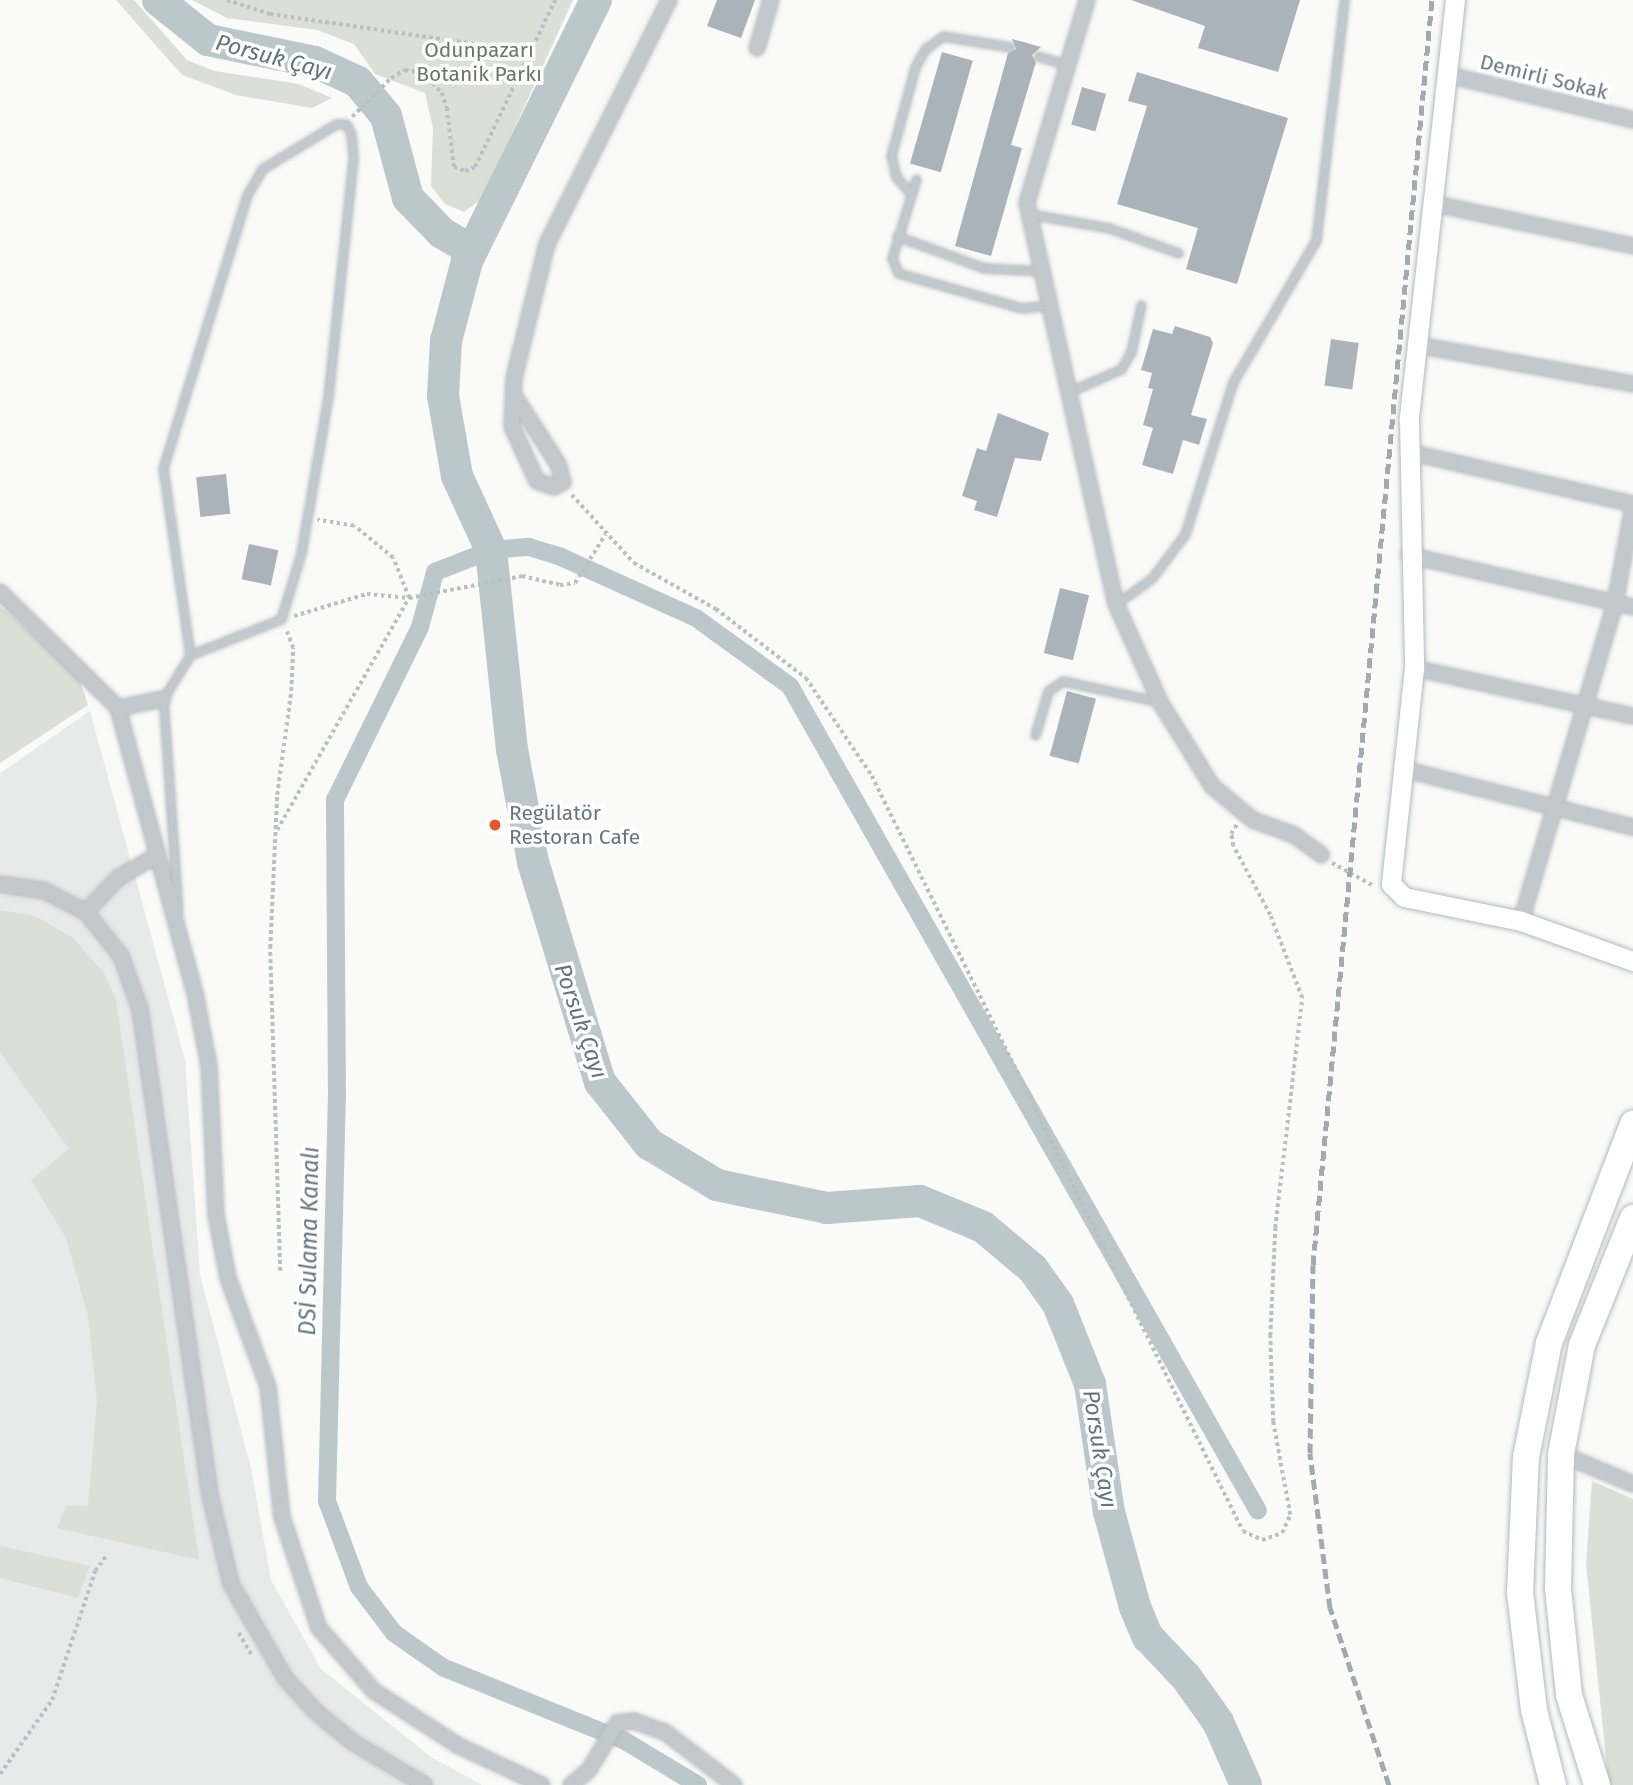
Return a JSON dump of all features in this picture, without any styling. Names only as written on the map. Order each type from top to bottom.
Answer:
[{"type":"highway","points":[[1553,1785],[1534,1710],[1520,1592],[1526,1457],[1549,1343],[1633,1124]]},
{"type":"highway","points":[[1597,1785],[1569,1695],[1558,1588],[1561,1454],[1582,1345],[1633,1218]]},
{"type":"street","points":[[513,394],[558,464],[563,482],[554,487],[537,481],[525,461],[512,427],[513,394],[547,244],[669,0]]},
{"type":"street","points":[[757,48],[771,0]]},
{"type":"street","points":[[1455,0],[1431,203],[1409,452],[1408,555],[1416,606],[1415,668],[1391,861],[1391,884],[1404,897],[1521,921],[1633,961]]},
{"type":"street","points":[[1083,1],[1068,65],[1027,204],[1052,304],[1116,604],[1160,702],[1212,786],[1245,812],[1322,855]]},
{"type":"street","name":"Demirli Sokak","points":[[1445,74],[1633,120]]},
{"type":"street","points":[[1431,203],[1633,246]]},
{"type":"street","points":[[1417,345],[1633,384]]},
{"type":"street","points":[[1409,452],[1633,505],[1615,603],[1552,808],[1521,921]]},
{"type":"street","points":[[1408,555],[1633,607]]},
{"type":"street","points":[[0,592],[118,708],[154,857],[178,933],[209,1066],[216,1215],[228,1278],[268,1387],[282,1517],[319,1628],[374,1691],[457,1745],[542,1785]]},
{"type":"street","points":[[1415,668],[1584,702],[1633,716]]},
{"type":"street","points":[[118,708],[163,699]]},
{"type":"street","points":[[1403,769],[1633,827]]},
{"type":"street","points":[[86,912],[118,878],[154,857]]},
{"type":"street","points":[[0,884],[45,891],[86,912],[121,956],[140,1009],[211,1499],[231,1584],[285,1678],[316,1712],[354,1743],[425,1785]]},
{"type":"street","points":[[1561,1454],[1633,1484]]},
{"type":"street","points":[[571,1785],[590,1770],[617,1723],[634,1721],[665,1732],[734,1785]]},
{"type":"lane","points":[[1116,604],[1152,578],[1185,534],[1233,382],[1316,240],[1344,0]]},
{"type":"lane","points":[[911,194],[896,177],[891,156],[915,67],[925,49],[943,36],[1010,47]]},
{"type":"lane","points":[[1038,56],[1068,65]]},
{"type":"lane","points":[[178,933],[163,699],[190,655],[281,619],[308,518],[342,287],[353,159],[346,124],[285,152],[262,170],[247,195],[163,468],[190,655]]},
{"type":"lane","points":[[916,179],[892,264],[902,276],[1022,308],[1052,304]]},
{"type":"lane","points":[[1030,214],[1109,228],[1179,253]]},
{"type":"lane","points":[[898,236],[984,268],[1044,271]]},
{"type":"lane","points":[[1069,392],[1121,369],[1131,352],[1141,305]]},
{"type":"lane","points":[[1035,735],[1048,691],[1063,681],[1160,702]]},
{"type":"path","points":[[227,0],[270,14],[531,51]]},
{"type":"path","points":[[359,110],[391,78],[405,70],[432,79],[447,108],[451,160],[465,171],[486,150],[555,0]]},
{"type":"path","points":[[563,482],[605,535],[634,563],[716,609],[806,678],[872,776],[1243,1531],[1262,1540],[1282,1533],[1290,1515],[1273,1422],[1270,1336],[1275,1228],[1302,998],[1270,915],[1233,846],[1231,834],[1245,812]]},
{"type":"path","points":[[308,518],[354,526],[393,558],[409,598]]},
{"type":"path","points":[[280,1271],[270,948],[276,831],[293,648],[281,619],[367,594],[409,598],[477,582],[522,576],[560,585],[575,583],[605,535]]},
{"type":"path","points":[[276,831],[409,598]]},
{"type":"path","points":[[1322,855],[1348,875],[1404,897]]},
{"type":"path","points":[[0,1774],[52,1700],[95,1571],[107,1555]]},
{"type":"shaded area","points":[[90,711],[185,1060],[200,1275],[251,1468],[271,1580],[321,1669],[431,1757],[482,1785],[0,1785],[0,773]]},
{"type":"green space","points":[[116,0],[134,0],[187,60],[214,71],[299,84],[332,98],[312,108],[236,95],[182,75]]},
{"type":"green space","name":"Odunpazarı Botanik Parkı","points":[[192,0],[573,0],[482,199],[464,212],[445,204],[431,186],[433,128],[425,93],[375,74],[354,44],[317,30],[227,18]]},
{"type":"green space","points":[[0,606],[79,677],[88,705],[0,763]]},
{"type":"green space","points":[[0,910],[35,916],[73,938],[104,973],[116,1000],[199,1560],[57,1528],[67,1505],[88,1506],[97,1401],[88,1316],[66,1238],[31,1180],[69,1149],[0,1052]]},
{"type":"green space","points":[[1592,1481],[1633,1499],[1633,1785],[1611,1785],[1608,1778],[1586,1564]]},
{"type":"green space","points":[[0,1546],[90,1566],[78,1598],[0,1578]]},
{"type":"building","points":[[717,0],[755,0],[741,38],[707,26]]},
{"type":"building","points":[[1131,0],[1300,0],[1278,72],[1198,48],[1205,26]]},
{"type":"building","points":[[1012,39],[1041,47],[1032,55],[1036,62],[1011,145],[1022,148],[991,256],[955,246],[1008,53],[1016,49]]},
{"type":"building","points":[[942,52],[973,61],[941,172],[910,164]]},
{"type":"building","points":[[1137,72],[1288,118],[1237,284],[1186,269],[1198,228],[1117,204],[1147,106],[1128,101]]},
{"type":"building","points":[[1082,87],[1106,94],[1095,131],[1071,124]]},
{"type":"building","points":[[1175,326],[1210,337],[1213,343],[1191,415],[1207,419],[1199,445],[1183,440],[1173,474],[1142,465],[1153,428],[1143,425],[1153,389],[1148,388],[1152,373],[1141,370],[1153,329],[1172,334]]},
{"type":"building","points":[[1331,339],[1359,343],[1352,389],[1324,386]]},
{"type":"building","points":[[998,413],[1049,433],[1041,461],[1015,458],[997,517],[974,510],[977,501],[962,496],[977,448],[986,451]]},
{"type":"building","points":[[226,474],[230,514],[200,517],[196,477]]},
{"type":"building","points":[[249,544],[278,550],[271,585],[242,579]]},
{"type":"building","points":[[1060,588],[1089,595],[1073,660],[1044,653]]},
{"type":"building","points":[[1067,691],[1096,699],[1079,763],[1050,756]]},
{"type":"waterway","name":"Porsuk Çayı","points":[[158,0],[208,40],[315,62],[358,82],[386,116],[408,198],[442,233],[472,250]]},
{"type":"waterway","name":"Porsuk Çayı","points":[[596,0],[467,261],[446,341],[443,396],[457,476],[491,550],[512,749],[533,862],[600,1082],[649,1144],[717,1185],[827,1208],[920,1201],[983,1227],[1033,1269],[1058,1304],[1090,1384],[1109,1512],[1135,1607],[1148,1637],[1186,1677],[1218,1722],[1246,1785]]},
{"type":"waterway","name":"DSİ Sulama Kanalı","points":[[698,1785],[625,1741],[444,1668],[394,1633],[359,1587],[327,1501],[337,1096],[335,800],[420,627],[435,572],[491,550],[529,547],[561,557],[696,618],[790,686],[1258,1511]]},
{"type":"railway","points":[[1389,1785],[1330,1608],[1310,1453],[1313,1265],[1432,0]]},
{"type":"place","name":"Regülatör Restoran Cafe","points":[[495,825]]}]
